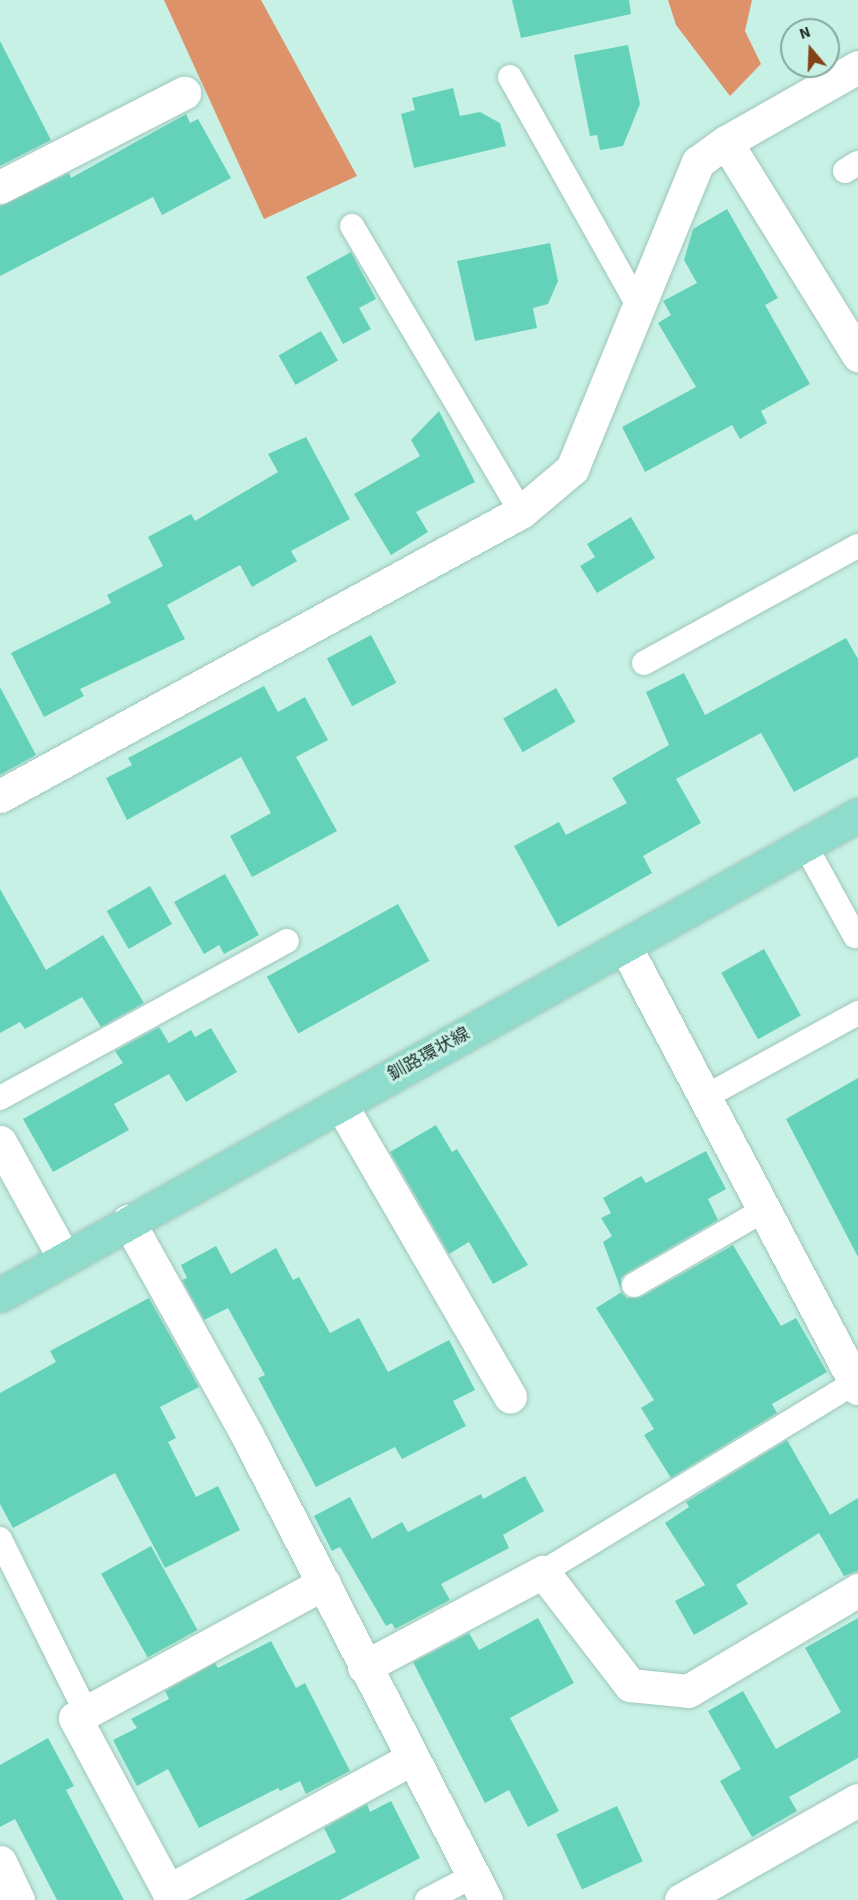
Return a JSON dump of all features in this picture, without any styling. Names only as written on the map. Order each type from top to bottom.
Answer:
[{"type":"main road","name":"釧路環状線","points":[[0,1295],[128,1221],[858,815]]},
{"type":"street","points":[[0,796],[521,512],[572,469],[698,162],[726,142],[858,67]]},
{"type":"street","points":[[0,187],[184,93]]},
{"type":"street","points":[[726,142],[858,356]]},
{"type":"street","points":[[625,946],[856,1385]]},
{"type":"street","points":[[340,1105],[510,1396]]},
{"type":"street","points":[[0,1142],[64,1258]]},
{"type":"street","points":[[128,1221],[324,1583],[364,1667],[479,1888]]},
{"type":"street","points":[[364,1667],[543,1572],[630,1685],[688,1691],[858,1590]]},
{"type":"street","points":[[324,1583],[75,1718],[168,1891],[411,1759]]},
{"type":"street","points":[[681,1900],[858,1800]]},
{"type":"street","points":[[0,1862],[18,1900]]},
{"type":"lane","points":[[510,77],[639,307]]},
{"type":"lane","points":[[352,226],[521,512]]},
{"type":"lane","points":[[644,663],[855,555]]},
{"type":"lane","points":[[805,845],[855,936]]},
{"type":"lane","points":[[0,1098],[287,941]]},
{"type":"lane","points":[[705,1097],[858,1013]]},
{"type":"lane","points":[[634,1285],[764,1210]]},
{"type":"lane","points":[[543,1572],[856,1385]]},
{"type":"lane","points":[[0,1539],[86,1712]]},
{"type":"lane","points":[[427,1900],[479,1888]]},
{"type":"shaded area","points":[[164,0],[261,0],[357,176],[264,219]]},
{"type":"shaded area","points":[[668,0],[752,0],[745,31],[761,64],[730,96],[676,25]]},
{"type":"building","points":[[512,0],[629,0],[631,14],[521,38]]},
{"type":"building","points":[[0,41],[51,140],[0,166]]},
{"type":"building","points":[[628,45],[640,104],[623,146],[600,150],[597,135],[590,136],[574,55]]},
{"type":"building","points":[[453,88],[460,116],[480,112],[500,123],[506,146],[414,168],[401,114],[415,110],[412,98]]},
{"type":"building","points":[[186,114],[190,123],[198,119],[231,178],[162,215],[153,197],[0,276],[0,206],[69,173],[71,178]]},
{"type":"building","points":[[727,209],[778,298],[765,305],[810,384],[761,411],[767,423],[740,439],[732,425],[645,472],[622,427],[696,387],[658,323],[671,315],[663,301],[697,283],[684,260],[693,229]]},
{"type":"building","points":[[550,243],[558,281],[548,304],[533,308],[537,328],[475,341],[457,261]]},
{"type":"building","points":[[351,252],[376,299],[359,308],[371,329],[343,344],[306,277]]},
{"type":"building","points":[[321,331],[338,360],[296,385],[279,356]]},
{"type":"building","points":[[439,411],[475,482],[416,512],[428,532],[391,555],[354,494],[420,456],[411,440]]},
{"type":"building","points":[[306,437],[350,519],[291,551],[297,561],[252,587],[240,565],[167,605],[185,639],[80,689],[84,696],[44,717],[11,653],[111,603],[107,595],[163,566],[148,537],[191,514],[195,521],[278,472],[268,454]]},
{"type":"building","points":[[631,517],[655,558],[597,593],[580,566],[595,557],[587,544]]},
{"type":"building","points":[[371,635],[396,683],[352,706],[327,658]]},
{"type":"building","points":[[846,638],[858,659],[858,757],[794,792],[761,733],[676,779],[701,823],[643,856],[652,873],[558,927],[514,846],[559,822],[566,835],[627,803],[612,778],[669,745],[646,692],[684,673],[705,715]]},
{"type":"building","points":[[264,686],[278,712],[305,697],[328,740],[296,757],[337,831],[252,877],[230,836],[271,813],[241,757],[127,820],[106,778],[132,765],[128,758]]},
{"type":"building","points":[[0,687],[36,755],[0,775]]},
{"type":"building","points":[[556,688],[576,722],[523,752],[503,718]]},
{"type":"building","points":[[225,874],[259,935],[224,954],[219,945],[204,954],[174,902]]},
{"type":"building","points":[[150,886],[172,924],[129,949],[107,911]]},
{"type":"building","points":[[0,889],[46,970],[103,935],[144,1003],[101,1027],[82,997],[25,1029],[20,1022],[0,1033]]},
{"type":"building","points":[[398,904],[430,961],[298,1034],[267,977]]},
{"type":"building","points":[[764,949],[801,1015],[758,1039],[721,973]]},
{"type":"building","points":[[159,1027],[169,1043],[191,1030],[195,1037],[211,1028],[237,1072],[186,1102],[169,1074],[114,1104],[129,1130],[53,1172],[23,1119],[123,1063],[115,1051]]},
{"type":"building","points":[[858,1078],[858,1257],[786,1119]]},
{"type":"building","points":[[436,1125],[452,1152],[457,1149],[528,1265],[493,1284],[469,1242],[449,1254],[390,1152]]},
{"type":"building","points":[[706,1151],[726,1189],[708,1199],[718,1220],[627,1273],[621,1278],[621,1289],[603,1242],[612,1236],[601,1218],[611,1213],[603,1198],[641,1176],[646,1183]]},
{"type":"building","points":[[733,1245],[781,1326],[796,1318],[827,1372],[772,1404],[777,1413],[671,1478],[644,1435],[654,1429],[641,1408],[654,1400],[596,1308],[621,1292],[627,1298],[641,1297]]},
{"type":"building","points":[[216,1246],[231,1274],[276,1248],[293,1280],[299,1277],[330,1333],[359,1318],[388,1372],[449,1340],[475,1390],[453,1401],[466,1426],[402,1459],[395,1447],[316,1487],[258,1378],[265,1375],[228,1308],[204,1320],[182,1280],[187,1278],[181,1265]]},
{"type":"building","points":[[149,1298],[199,1387],[160,1407],[176,1438],[168,1442],[196,1497],[218,1486],[240,1530],[165,1568],[115,1473],[13,1528],[0,1504],[0,1393],[56,1362],[50,1351]]},
{"type":"building","points":[[787,1440],[830,1515],[858,1498],[858,1571],[844,1576],[819,1533],[736,1585],[748,1604],[694,1635],[675,1601],[705,1585],[665,1523],[689,1507],[686,1502]]},
{"type":"building","points":[[525,1476],[544,1511],[503,1535],[509,1548],[441,1584],[450,1600],[395,1629],[392,1623],[386,1626],[340,1547],[332,1551],[314,1516],[350,1497],[372,1539],[402,1522],[408,1532],[481,1494],[483,1499]]},
{"type":"building","points":[[151,1546],[198,1630],[148,1658],[101,1574]]},
{"type":"building","points":[[538,1618],[574,1683],[510,1718],[559,1811],[528,1827],[509,1790],[485,1803],[413,1662],[469,1633],[479,1650]]},
{"type":"building","points":[[858,1618],[858,1758],[789,1797],[797,1811],[752,1837],[720,1781],[741,1769],[708,1711],[743,1691],[776,1749],[841,1712],[805,1648]]},
{"type":"building","points":[[271,1641],[296,1688],[305,1683],[350,1771],[306,1794],[300,1781],[280,1791],[278,1788],[199,1828],[168,1769],[137,1786],[113,1740],[137,1728],[131,1719],[169,1699],[165,1691],[215,1663],[218,1668]]},
{"type":"building","points":[[48,1738],[74,1786],[66,1790],[124,1900],[57,1900],[15,1819],[0,1827],[0,1765]]},
{"type":"building","points":[[391,1801],[420,1858],[340,1900],[244,1900],[336,1852],[324,1828],[367,1804],[370,1812]]},
{"type":"building","points":[[617,1806],[643,1861],[582,1890],[556,1834]]}]
